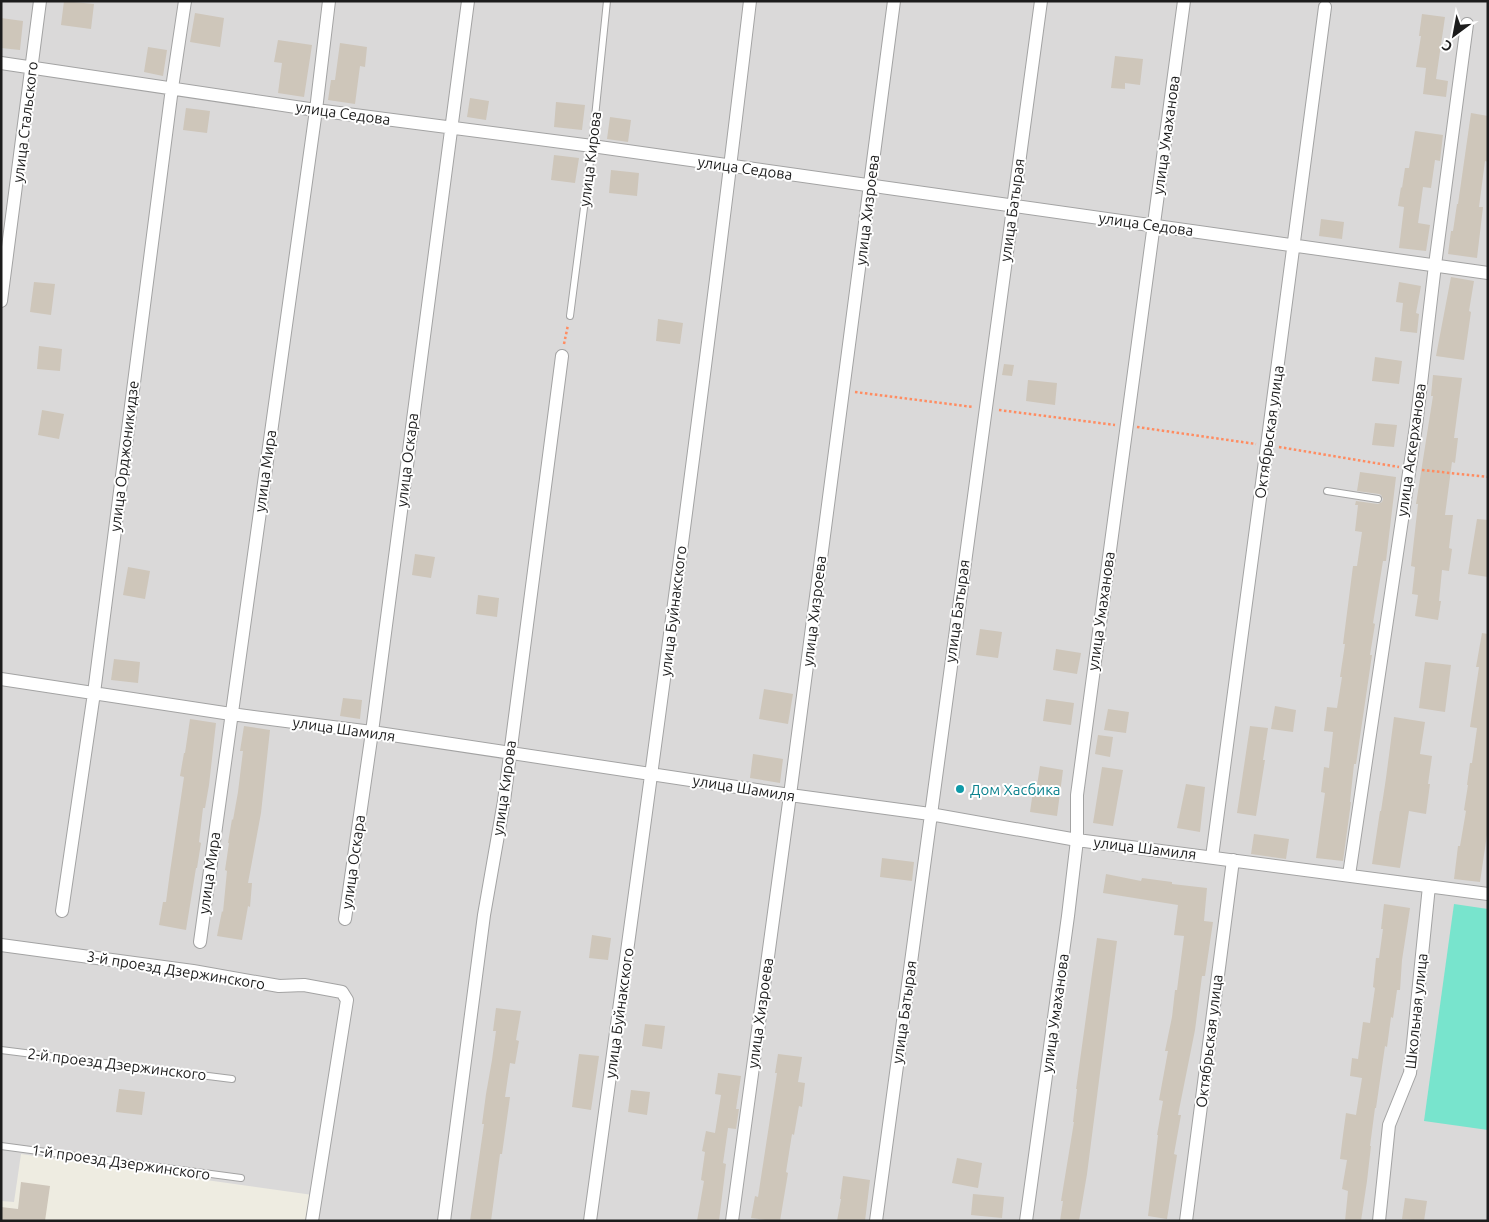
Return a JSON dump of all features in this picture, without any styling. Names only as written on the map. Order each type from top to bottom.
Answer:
[{"type":"street","name":"улица Стальского","points":[[1,301],[40,1]]},
{"type":"street","name":"улица Орджоникидзе","points":[[62,911],[94,693],[172,88],[185,1]]},
{"type":"street","name":"улица Мира","points":[[200,942],[316,110],[329,1]]},
{"type":"street","name":"улица Оскара","points":[[345,919],[372,732],[468,1]]},
{"type":"street","name":"улица Буйнакского","points":[[590,1221],[652,774],[731,166],[750,1]]},
{"type":"street","name":"улица Хизроева","points":[[732,1221],[894,1]]},
{"type":"street","name":"улица Батырая","points":[[876,1221],[1041,1]]},
{"type":"street","name":"улица Умаханова","points":[[1026,1221],[1068,916],[1077,840],[1077,794],[1184,1]]},
{"type":"street","name":"Октябрьская улица","points":[[1212,857],[1266,445],[1295,246],[1325,7]]},
{"type":"street","name":"улица Аскерханова","points":[[1350,875],[1416,426],[1467,24]]},
{"type":"street","name":"улица Седова","points":[[1,63],[316,110],[592,146],[1488,273]]},
{"type":"street","name":"улица Кирова","points":[[444,1221],[484,915],[504,801],[562,356]]},
{"type":"street","name":"улица Шамиля","points":[[1,679],[231,714],[372,732],[790,795],[930,814],[1077,840],[1488,894]]},
{"type":"street","name":"Октябрьская улица","points":[[1186,1221],[1233,860]]},
{"type":"street","name":"Школьная улица","points":[[1379,1221],[1389,1125],[1410,1073],[1429,886]]},
{"type":"street","name":"3-й проезд Дзержинского","points":[[1,945],[193,971],[278,986],[304,985],[342,992],[347,1000],[312,1221]]},
{"type":"lane","name":"улица Кирова","points":[[570,316],[592,146],[607,1]]},
{"type":"lane","points":[[1327,491],[1378,499]]},
{"type":"lane","name":"2-й проезд Дзержинского","points":[[1,1050],[232,1079]]},
{"type":"lane","name":"1-й проезд Дзержинского","points":[[1,1146],[241,1178]]},
{"type":"path","points":[[562,356],[570,316]]},
{"type":"path","points":[[843,390],[1266,445],[1409,469],[1488,477]]},
{"type":"shaded area","points":[[1,1],[1488,1],[1488,1221],[317,1221],[320,1196],[21,1154],[14,1202],[1,1201]]},
{"type":"shaded area","points":[[1454,904],[1488,909],[1488,1130],[1424,1121]]},
{"type":"building","points":[[64,1],[94,4],[91,29],[61,25]]},
{"type":"building","points":[[195,13],[224,18],[220,47],[190,42]]},
{"type":"building","points":[[1422,14],[1445,17],[1436,79],[1448,81],[1446,97],[1423,94],[1426,68],[1416,67]]},
{"type":"building","points":[[1,18],[23,21],[20,50],[1,48]]},
{"type":"building","points":[[278,40],[312,45],[304,97],[278,93],[282,63],[274,62]]},
{"type":"building","points":[[340,43],[367,47],[365,67],[360,66],[355,104],[328,100],[331,80],[335,80]]},
{"type":"building","points":[[148,47],[167,50],[163,76],[144,72]]},
{"type":"building","points":[[1115,56],[1143,59],[1140,85],[1125,83],[1125,89],[1111,88]]},
{"type":"building","points":[[470,98],[489,101],[486,120],[467,117]]},
{"type":"building","points":[[556,102],[585,105],[582,130],[554,127]]},
{"type":"building","points":[[186,108],[210,111],[207,133],[183,130]]},
{"type":"building","points":[[1471,113],[1488,116],[1488,162],[1485,161],[1479,207],[1483,207],[1477,258],[1448,254],[1451,231],[1453,231],[1458,204]]},
{"type":"building","points":[[610,117],[631,120],[628,142],[607,139]]},
{"type":"building","points":[[1415,131],[1443,135],[1440,161],[1435,160],[1431,188],[1423,187],[1418,223],[1430,225],[1426,251],[1399,248],[1404,207],[1398,206],[1405,168],[1409,168]]},
{"type":"building","points":[[554,155],[579,158],[575,183],[551,180]]},
{"type":"building","points":[[611,170],[639,173],[637,196],[609,193]]},
{"type":"building","points":[[1321,219],[1344,222],[1342,239],[1319,236]]},
{"type":"building","points":[[1451,277],[1474,281],[1464,360],[1436,356]]},
{"type":"building","points":[[34,282],[55,284],[51,315],[30,312]]},
{"type":"building","points":[[1399,282],[1421,286],[1416,313],[1419,314],[1417,333],[1400,331],[1403,303],[1396,302]]},
{"type":"building","points":[[658,319],[683,323],[680,344],[656,341]]},
{"type":"building","points":[[39,346],[62,349],[60,371],[37,369]]},
{"type":"building","points":[[1375,357],[1402,361],[1399,384],[1372,381]]},
{"type":"building","points":[[1004,364],[1014,365],[1012,376],[1002,375]]},
{"type":"building","points":[[1433,375],[1462,378],[1454,438],[1458,438],[1455,463],[1452,462],[1445,515],[1453,515],[1449,548],[1452,549],[1449,571],[1442,570],[1438,620],[1415,616],[1418,595],[1412,594],[1415,567],[1411,566],[1418,504],[1416,504],[1433,396],[1431,396]]},
{"type":"building","points":[[1028,380],[1057,383],[1055,405],[1026,401]]},
{"type":"building","points":[[42,410],[64,414],[59,439],[38,435]]},
{"type":"building","points":[[1375,423],[1397,425],[1394,447],[1372,445]]},
{"type":"building","points":[[1360,472],[1396,477],[1386,561],[1383,561],[1373,623],[1375,624],[1370,655],[1372,655],[1356,764],[1354,764],[1343,861],[1316,858],[1325,793],[1321,792],[1324,767],[1329,768],[1333,732],[1324,731],[1327,707],[1337,708],[1353,566],[1357,566],[1362,532],[1355,531],[1358,505],[1355,505],[1356,501],[1378,504],[1383,499],[1379,494],[1357,491]]},
{"type":"building","points":[[1477,519],[1488,520],[1488,577],[1468,574]]},
{"type":"building","points":[[415,554],[435,557],[431,578],[412,575]]},
{"type":"building","points":[[128,567],[150,571],[145,599],[123,595]]},
{"type":"building","points":[[478,595],[499,598],[497,617],[476,614]]},
{"type":"building","points":[[980,629],[1002,632],[998,658],[976,655]]},
{"type":"building","points":[[1482,633],[1488,634],[1488,828],[1480,882],[1454,879],[1458,846],[1460,846],[1466,811],[1464,810],[1470,763],[1472,763],[1477,728],[1470,727],[1479,667],[1476,667]]},
{"type":"building","points":[[1056,649],[1081,653],[1077,674],[1053,670]]},
{"type":"building","points":[[114,659],[140,662],[138,683],[111,680]]},
{"type":"building","points":[[1425,662],[1451,665],[1445,712],[1419,708]]},
{"type":"building","points":[[764,689],[793,694],[788,724],[759,719]]},
{"type":"building","points":[[343,698],[362,700],[360,719],[340,716]]},
{"type":"building","points":[[1046,699],[1074,703],[1071,725],[1043,721]]},
{"type":"building","points":[[1275,706],[1296,710],[1293,732],[1271,729]]},
{"type":"building","points":[[1108,709],[1129,712],[1126,733],[1104,730]]},
{"type":"building","points":[[1394,717],[1425,722],[1420,754],[1432,756],[1426,814],[1409,811],[1400,868],[1372,864]]},
{"type":"building","points":[[190,719],[216,723],[209,785],[205,808],[203,808],[199,842],[201,843],[186,930],[159,925],[163,902],[166,902],[184,777],[180,776]]},
{"type":"building","points":[[244,726],[270,730],[261,813],[248,883],[252,883],[250,907],[248,906],[242,940],[217,936],[223,912],[228,843],[238,792],[243,751],[240,751]]},
{"type":"building","points":[[1250,726],[1268,728],[1256,816],[1237,813]]},
{"type":"building","points":[[1098,735],[1113,737],[1110,757],[1095,754]]},
{"type":"building","points":[[753,754],[783,759],[780,783],[750,778]]},
{"type":"building","points":[[1040,766],[1063,770],[1057,816],[1030,812],[1033,791],[1036,792]]},
{"type":"building","points":[[1102,767],[1123,770],[1113,826],[1093,823]]},
{"type":"building","points":[[1186,784],[1205,787],[1200,832],[1177,828]]},
{"type":"building","points":[[1254,834],[1289,839],[1286,859],[1251,854]]},
{"type":"building","points":[[882,858],[914,862],[912,881],[880,877]]},
{"type":"building","points":[[1106,874],[1141,881],[1142,878],[1207,888],[1204,921],[1213,922],[1205,976],[1202,976],[1195,1030],[1178,1115],[1181,1115],[1174,1154],[1177,1155],[1167,1219],[1148,1216],[1157,1135],[1163,1101],[1159,1100],[1168,1051],[1165,1051],[1175,990],[1177,990],[1184,936],[1174,935],[1178,905],[1103,893]]},
{"type":"building","points":[[1384,904],[1410,908],[1402,960],[1400,990],[1397,990],[1387,1047],[1385,1046],[1361,1221],[1345,1221],[1348,1191],[1342,1189],[1347,1160],[1340,1159],[1346,1113],[1356,1115],[1362,1078],[1350,1076],[1352,1058],[1358,1059],[1363,1022],[1370,1023],[1375,988],[1373,987],[1376,958],[1379,958],[1383,929],[1381,929]]},
{"type":"building","points":[[592,935],[611,938],[608,960],[589,958]]},
{"type":"building","points":[[1097,938],[1117,941],[1087,1174],[1079,1221],[1060,1221],[1063,1201],[1061,1201],[1074,1122],[1076,1089]]},
{"type":"building","points":[[496,1008],[521,1011],[516,1040],[519,1041],[515,1064],[510,1063],[505,1097],[510,1097],[491,1221],[470,1221],[496,1031],[493,1031]]},
{"type":"building","points":[[645,1024],[665,1026],[662,1049],[642,1046]]},
{"type":"building","points":[[579,1054],[599,1056],[591,1110],[572,1107]]},
{"type":"building","points":[[778,1054],[802,1057],[798,1082],[805,1083],[802,1107],[799,1106],[794,1135],[792,1134],[780,1221],[772,1221],[751,1218],[755,1196],[758,1197],[777,1073],[775,1073]]},
{"type":"building","points":[[718,1073],[741,1076],[736,1109],[739,1109],[736,1129],[728,1128],[723,1163],[726,1164],[719,1221],[697,1221],[704,1181],[701,1180],[705,1152],[702,1151],[706,1131],[715,1133],[721,1095],[715,1094]]},
{"type":"building","points":[[119,1089],[145,1092],[142,1115],[116,1112]]},
{"type":"building","points":[[631,1090],[650,1092],[647,1115],[628,1112]]},
{"type":"building","points":[[957,1158],[982,1163],[978,1188],[952,1183]]},
{"type":"building","points":[[843,1176],[870,1180],[865,1221],[837,1221]]},
{"type":"building","points":[[21,1182],[50,1186],[45,1221],[1,1221],[1,1207],[18,1209]]},
{"type":"building","points":[[973,1194],[1004,1197],[1002,1218],[971,1215]]},
{"type":"building","points":[[1405,1198],[1427,1201],[1424,1221],[1402,1219]]},
{"type":"place","name":"Дом Хасбика","points":[[960,789]]}]
